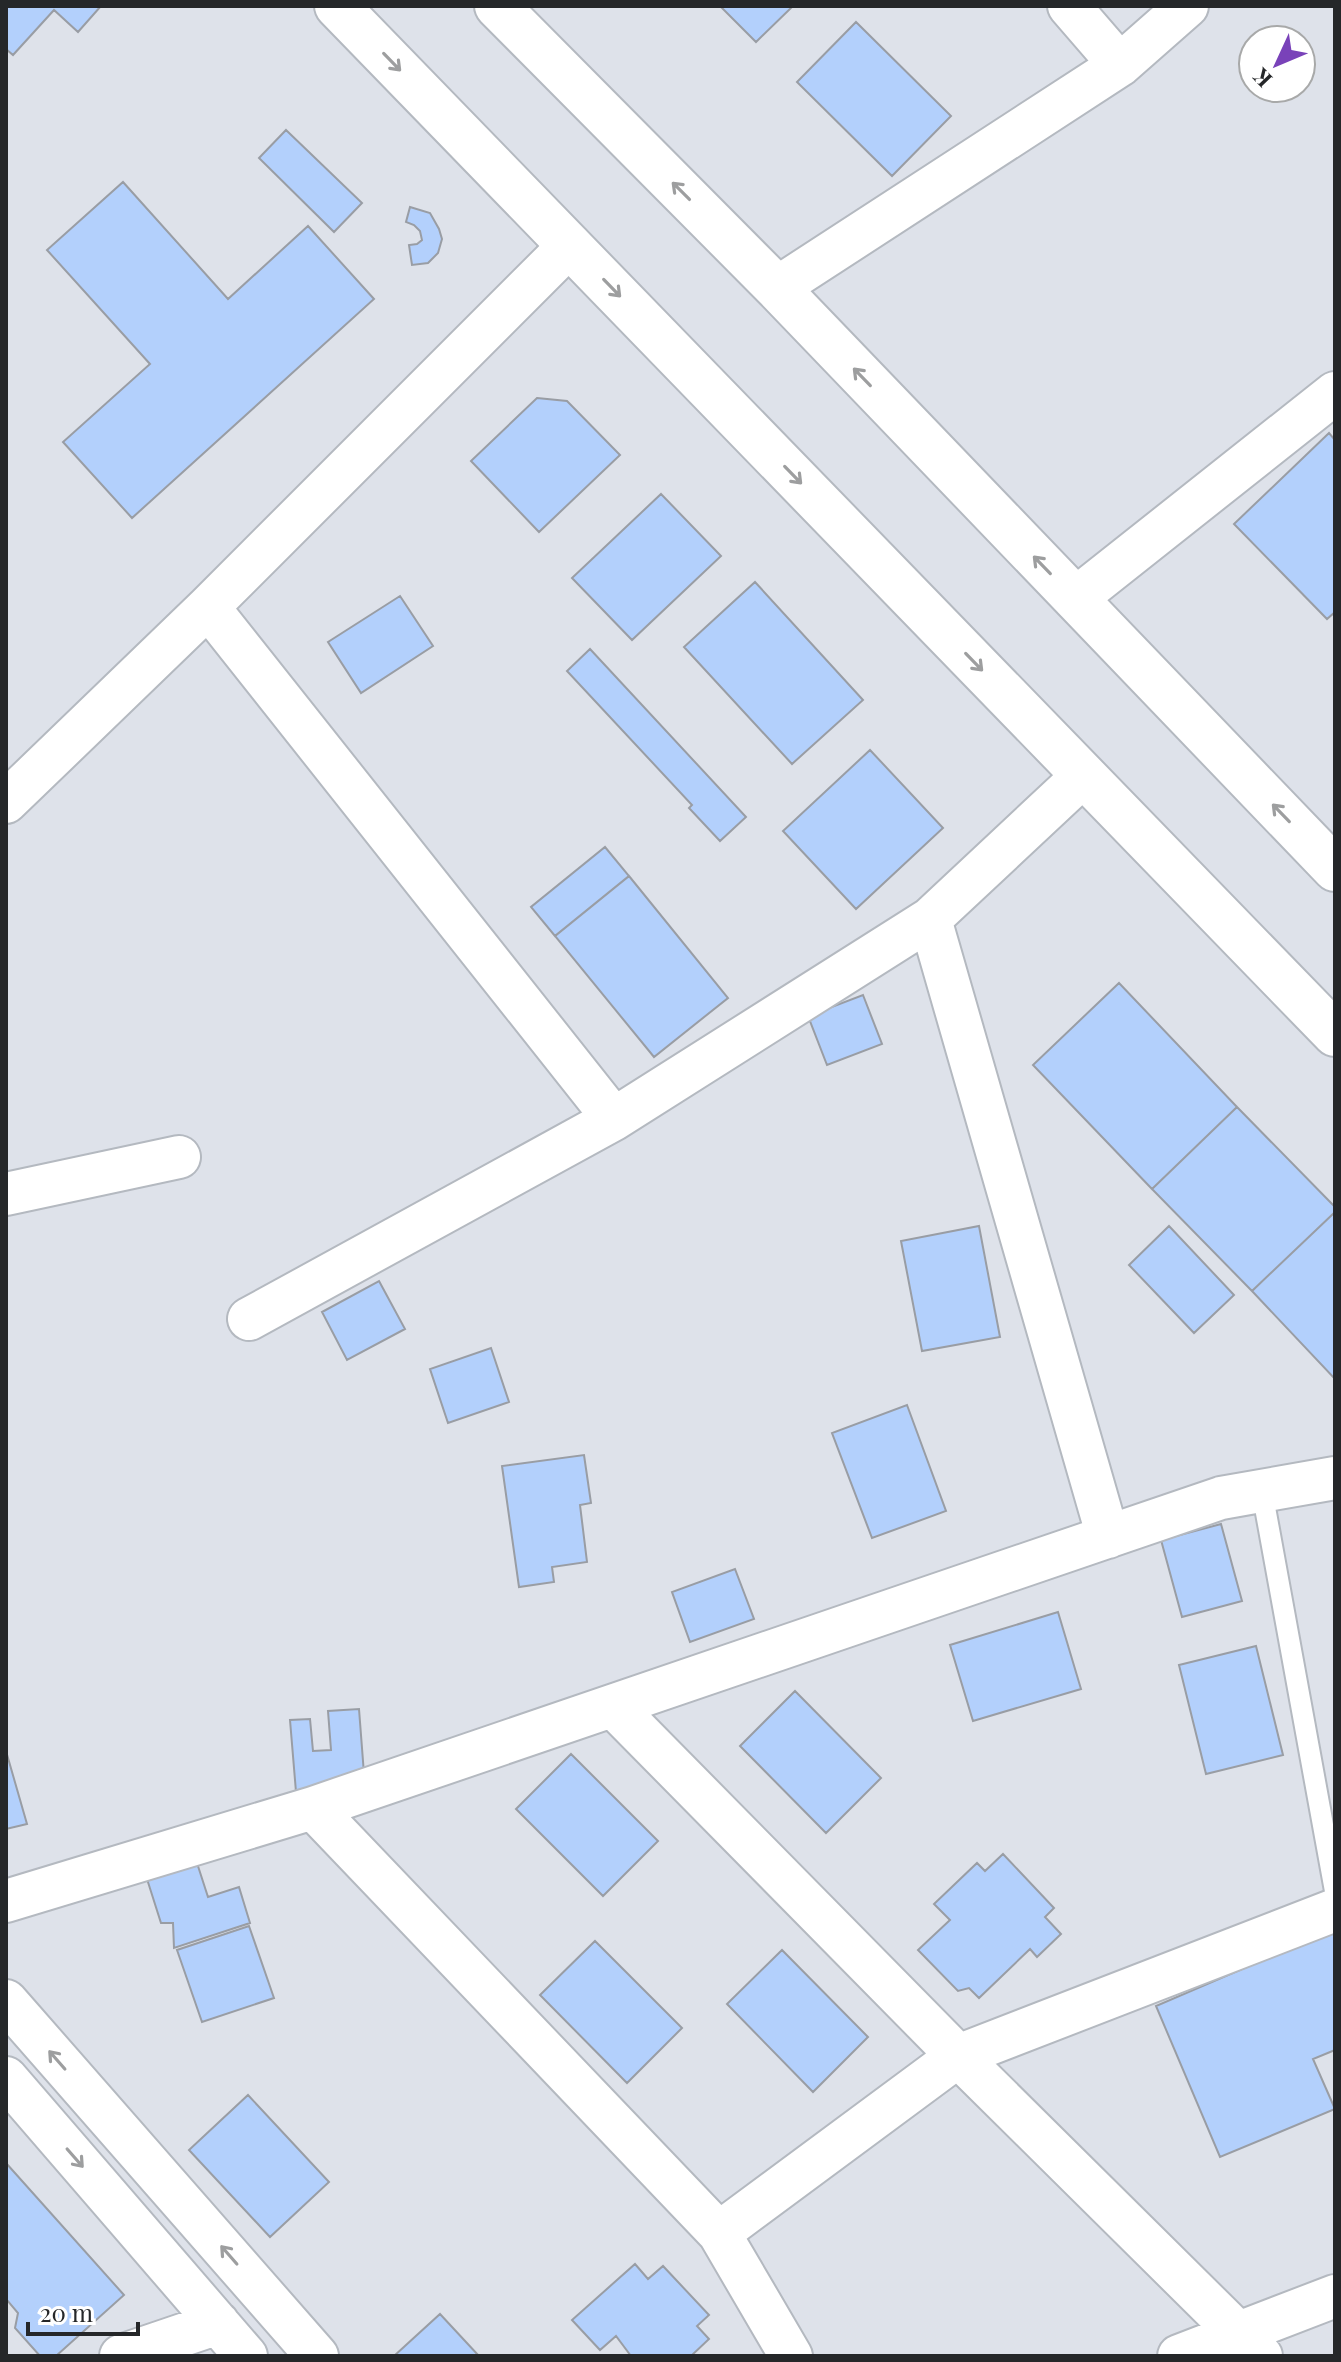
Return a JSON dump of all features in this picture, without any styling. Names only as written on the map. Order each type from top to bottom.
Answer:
[{"type":"main road","points":[[337,6],[1335,1034]]},
{"type":"main road","points":[[497,6],[777,288],[1335,869]]},
{"type":"street","points":[[1069,6],[1120,65]]},
{"type":"street","points":[[777,288],[1120,65],[1187,6]]},
{"type":"street","points":[[6,802],[208,607],[570,245]]},
{"type":"street","points":[[1075,599],[1335,393]]},
{"type":"street","points":[[208,607],[614,1119]]},
{"type":"street","points":[[249,1319],[614,1119],[930,919],[1084,775]]},
{"type":"street","points":[[930,919],[1108,1537]]},
{"type":"street","points":[[6,1194],[179,1157]]},
{"type":"street","points":[[6,1901],[313,1808],[1221,1498],[1335,1478]]},
{"type":"street","points":[[613,1706],[958,2056],[1250,2344]]},
{"type":"street","points":[[313,1808],[719,2233],[791,2356]]},
{"type":"street","points":[[719,2233],[958,2056],[1335,1910]]},
{"type":"street","points":[[6,2001],[317,2356]]},
{"type":"street","points":[[6,2078],[246,2356]]},
{"type":"street","points":[[1179,2356],[1250,2344],[1335,2296]]},
{"type":"street","points":[[121,2356],[218,2323]]},
{"type":"lane","points":[[1262,1491],[1335,1891]]},
{"type":"building","points":[[6,6],[101,6],[78,32],[54,10],[13,55],[6,49]]},
{"type":"building","points":[[720,6],[793,6],[756,42]]},
{"type":"building","points":[[856,22],[951,116],[892,176],[797,82]]},
{"type":"building","points":[[286,130],[362,203],[334,232],[259,158]]},
{"type":"building","points":[[123,182],[228,299],[308,226],[374,299],[132,518],[63,442],[150,364],[47,250]]},
{"type":"building","points":[[410,207],[430,213],[439,229],[442,239],[438,253],[428,263],[412,265],[409,245],[422,240],[420,231],[406,222]]},
{"type":"building","points":[[537,398],[567,401],[620,455],[539,532],[471,461]]},
{"type":"building","points":[[1329,433],[1335,440],[1335,612],[1327,619],[1234,524]]},
{"type":"building","points":[[661,494],[721,556],[632,640],[572,578]]},
{"type":"building","points":[[755,582],[863,700],[792,764],[684,647]]},
{"type":"building","points":[[400,596],[433,646],[361,693],[328,642]]},
{"type":"building","points":[[590,649],[746,817],[720,841],[689,808],[692,805],[567,671]]},
{"type":"building","points":[[870,750],[943,828],[856,909],[783,831]]},
{"type":"building","points":[[605,847],[629,876],[555,936],[531,907]]},
{"type":"building","points":[[629,876],[728,998],[654,1057],[555,936]]},
{"type":"building","points":[[1119,983],[1237,1107],[1152,1189],[1033,1065]]},
{"type":"building","points":[[863,995],[882,1044],[827,1065],[808,1016]]},
{"type":"building","points":[[1237,1107],[1335,1207],[1335,1212],[1252,1291],[1152,1189]]},
{"type":"building","points":[[1335,1212],[1335,1379],[1252,1291]]},
{"type":"building","points":[[979,1226],[1000,1337],[922,1351],[901,1241]]},
{"type":"building","points":[[1169,1226],[1234,1295],[1194,1333],[1129,1265]]},
{"type":"building","points":[[379,1281],[405,1329],[347,1360],[322,1312]]},
{"type":"building","points":[[491,1348],[509,1402],[448,1423],[430,1369]]},
{"type":"building","points":[[907,1405],[946,1511],[872,1538],[832,1433]]},
{"type":"building","points":[[584,1455],[591,1503],[580,1505],[587,1562],[552,1567],[554,1582],[519,1587],[502,1466]]},
{"type":"building","points":[[1221,1524],[1242,1601],[1182,1617],[1161,1540]]},
{"type":"building","points":[[735,1569],[754,1619],[690,1642],[672,1592]]},
{"type":"building","points":[[1058,1612],[1081,1689],[973,1721],[950,1645]]},
{"type":"building","points":[[1256,1646],[1283,1755],[1206,1774],[1179,1665]]},
{"type":"building","points":[[795,1691],[881,1778],[826,1833],[740,1746]]},
{"type":"building","points":[[359,1709],[365,1787],[296,1792],[290,1720],[310,1719],[313,1751],[331,1750],[328,1711]]},
{"type":"building","points":[[6,1751],[27,1824],[6,1829]]},
{"type":"building","points":[[571,1754],[658,1841],[603,1896],[516,1809]]},
{"type":"building","points":[[1003,1854],[1054,1908],[1045,1917],[1061,1934],[1037,1957],[1030,1949],[979,1998],[969,1988],[958,1991],[918,1950],[950,1920],[934,1904],[977,1863],[985,1871]]},
{"type":"building","points":[[197,1863],[208,1897],[239,1887],[250,1923],[174,1948],[173,1923],[161,1923],[147,1879]]},
{"type":"building","points":[[249,1926],[274,1998],[202,2022],[177,1950]]},
{"type":"building","points":[[1335,1929],[1335,2050],[1313,2059],[1335,2109],[1220,2157],[1156,2006]]},
{"type":"building","points":[[595,1941],[682,2028],[627,2083],[540,1995]]},
{"type":"building","points":[[782,1950],[868,2037],[813,2092],[727,2004]]},
{"type":"building","points":[[248,2095],[329,2182],[270,2237],[189,2150]]},
{"type":"building","points":[[6,2163],[124,2295],[56,2356],[40,2356],[15,2328],[18,2313],[6,2299]]},
{"type":"building","points":[[635,2264],[648,2279],[663,2266],[709,2315],[697,2326],[709,2339],[691,2356],[631,2356],[616,2336],[600,2350],[572,2320]]},
{"type":"building","points":[[440,2314],[479,2356],[394,2356]]}]
